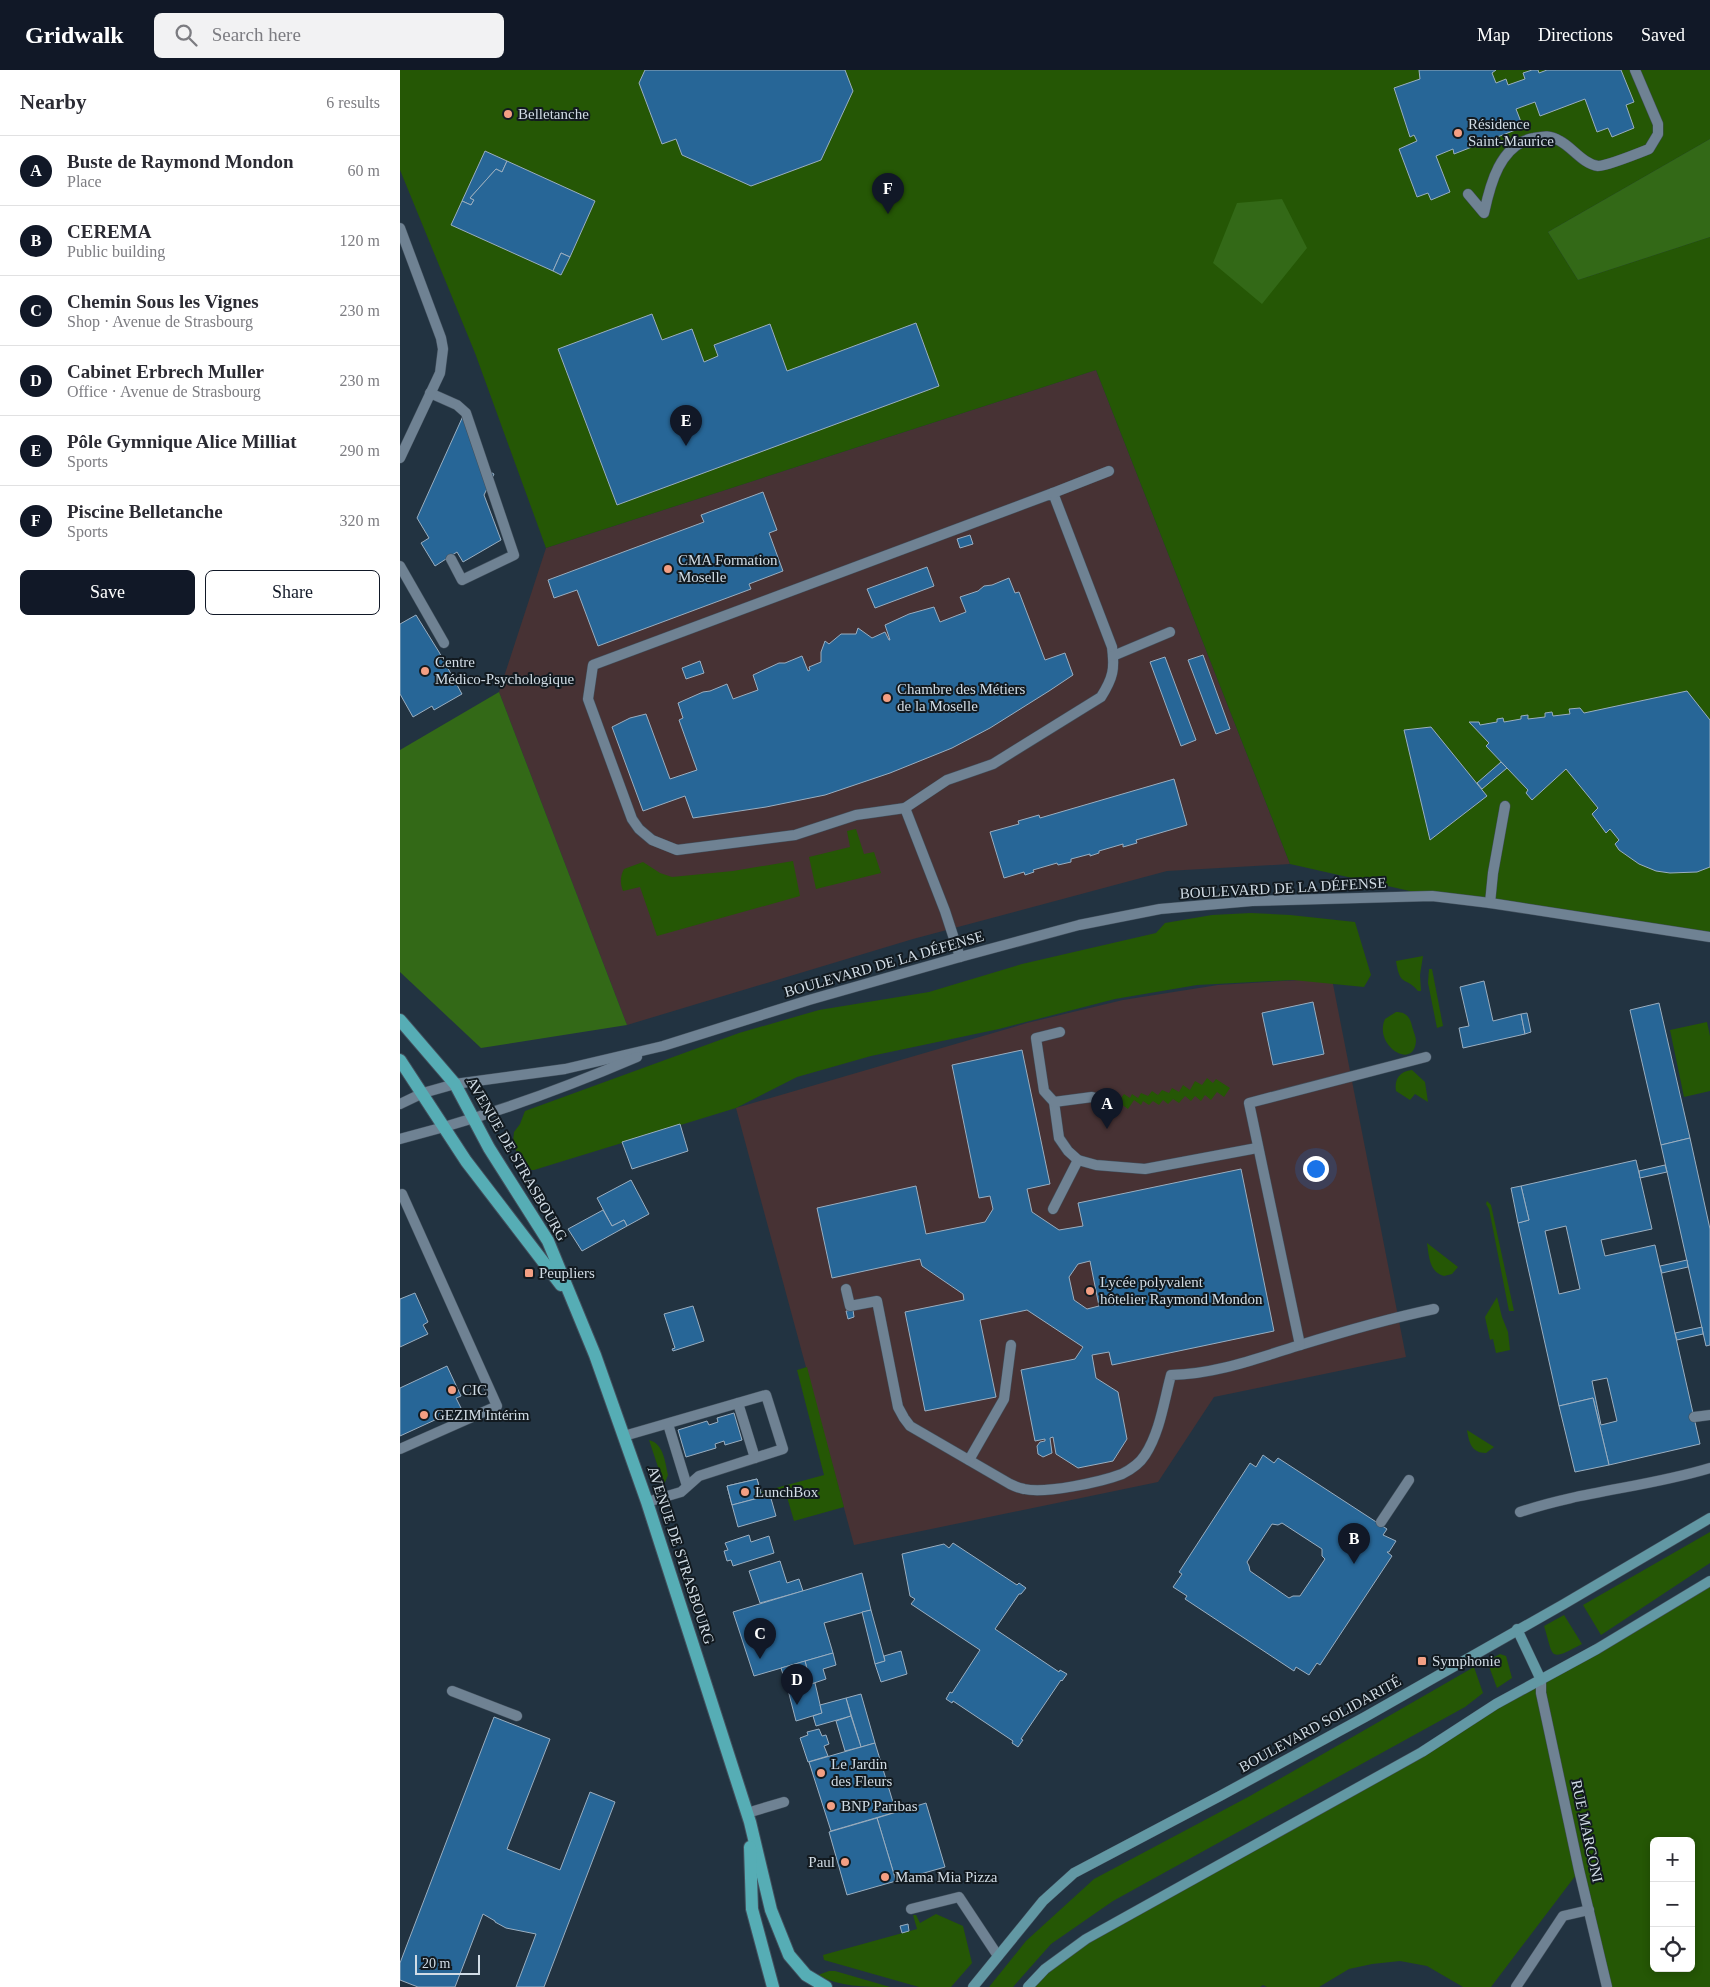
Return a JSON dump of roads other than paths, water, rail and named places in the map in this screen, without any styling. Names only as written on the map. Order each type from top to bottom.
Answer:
[{"type":"main road","name":"AVENUE DE STRASBOURG","points":[[400,1020],[456,1084],[488,1148],[548,1241],[574,1301],[647,1502],[748,1818],[771,1910],[789,1954],[806,1975],[826,1987]]},
{"type":"main road","name":"AVENUE DE STRASBOURG","points":[[400,1060],[466,1162],[574,1301]]},
{"type":"main road","name":"BOULEVARD SOLIDARITÉ","points":[[973,1987],[1043,1901],[1074,1874],[1365,1717],[1564,1604],[1710,1518]]},
{"type":"main road","points":[[1028,1987],[1045,1969],[1086,1939],[1422,1752],[1496,1704],[1597,1649],[1710,1581]]},
{"type":"main road","points":[[1517,1629],[1541,1680]]},
{"type":"main road","name":"AVENUE DE STRASBOURG","points":[[748,1818],[752,1908],[773,1987]]},
{"type":"street","points":[[1468,194],[1484,213],[1491,183],[1501,162],[1512,149],[1527,139],[1548,136],[1560,141],[1585,161],[1598,166],[1649,149],[1658,134],[1658,124],[1635,70]]},
{"type":"street","points":[[400,228],[441,338],[443,349],[440,372],[400,458]]},
{"type":"street","points":[[430,393],[458,405],[466,413],[514,555],[462,580],[451,559]]},
{"type":"street","points":[[1053,492],[1112,647],[1114,666],[1110,682],[1101,697],[993,764],[947,780],[905,808],[856,815],[795,834],[677,850],[652,840],[639,829],[632,819],[588,698],[593,664],[1053,492],[1109,472]]},
{"type":"street","points":[[400,566],[444,643]]},
{"type":"street","points":[[1113,656],[1170,632]]},
{"type":"street","points":[[1490,903],[1492,873],[1505,806]]},
{"type":"street","points":[[905,808],[945,911],[960,957]]},
{"type":"street","name":"BOULEVARD DE LA DÉFENSE","points":[[400,1104],[423,1093],[456,1084],[565,1069],[664,1046],[818,997],[960,957],[1079,925],[1160,909],[1252,901],[1432,896],[1490,903],[1710,937]]},
{"type":"street","points":[[1060,1032],[1036,1038],[1044,1091],[1054,1102],[1059,1138],[1068,1151],[1078,1160],[1096,1165],[1145,1169],[1257,1148]]},
{"type":"street","name":"BOULEVARD DE LA DÉFENSE","points":[[400,1139],[474,1118],[573,1085],[664,1046]]},
{"type":"street","points":[[1300,1345],[1249,1103],[1426,1057]]},
{"type":"street","points":[[1054,1102],[1092,1097],[1110,1102]]},
{"type":"street","points":[[1053,1209],[1078,1160]]},
{"type":"street","points":[[400,1195],[402,1194],[496,1406],[400,1450]]},
{"type":"street","points":[[846,1289],[850,1306],[878,1301],[898,1407],[910,1426],[1010,1484],[1024,1489],[1042,1490],[1102,1480],[1123,1473],[1136,1465],[1145,1455],[1156,1433],[1170,1375],[1192,1375],[1227,1368],[1395,1317],[1434,1310]]},
{"type":"street","points":[[969,1460],[1004,1399],[1011,1345]]},
{"type":"street","points":[[624,1436],[766,1396],[771,1410],[782,1450],[699,1476],[681,1492],[647,1502]]},
{"type":"street","points":[[738,1404],[755,1458]]},
{"type":"street","points":[[1694,1417],[1710,1415]]},
{"type":"street","points":[[668,1424],[687,1486]]},
{"type":"street","points":[[1520,1512],[1566,1498],[1654,1483],[1710,1468]]},
{"type":"street","points":[[1382,1522],[1409,1480]]},
{"type":"street","name":"RUE MARCONI","points":[[1541,1680],[1541,1693],[1607,1987]]},
{"type":"street","points":[[452,1691],[518,1716]]},
{"type":"street","points":[[748,1818],[784,1802]]},
{"type":"street","points":[[911,1909],[960,1897],[998,1956]]},
{"type":"street","points":[[1516,1987],[1563,1916],[1589,1910]]},
{"type":"place","name":"Belletanche","points":[[508,114]]},
{"type":"place","name":"Résidence Saint-Maurice","points":[[1458,133]]},
{"type":"place","name":"Piscine Belletanche","points":[[888,214]]},
{"type":"place","name":"Pôle Gymnique Alice Milliat","points":[[686,446]]},
{"type":"place","name":"CMA Formation Moselle","points":[[668,569]]},
{"type":"place","name":"Centre Médico-Psychologique","points":[[425,671]]},
{"type":"place","name":"Chambre des Métiers de la Moselle","points":[[887,698]]},
{"type":"place","name":"Buste de Raymond Mondon","points":[[1107,1129]]},
{"type":"place","name":"Peupliers","points":[[529,1273]]},
{"type":"place","name":"Lycée polyvalent hôtelier Raymond Mondon","points":[[1090,1291]]},
{"type":"place","name":"CIC","points":[[452,1390]]},
{"type":"place","name":"GEZIM Intérim","points":[[424,1415]]},
{"type":"place","name":"LunchBox","points":[[745,1492]]},
{"type":"place","name":"CEREMA","points":[[1354,1564]]},
{"type":"place","name":"Chemin Sous les Vignes","points":[[760,1659]]},
{"type":"place","name":"Symphonie","points":[[1422,1661]]},
{"type":"place","name":"Cabinet Erbrech Muller","points":[[797,1705]]},
{"type":"place","name":"Le Jardin des Fleurs","points":[[821,1773]]},
{"type":"place","name":"BNP Paribas","points":[[831,1806]]},
{"type":"place","name":"Paul","points":[[845,1862]]},
{"type":"place","name":"Mama Mia Pizza","points":[[885,1877]]}]
